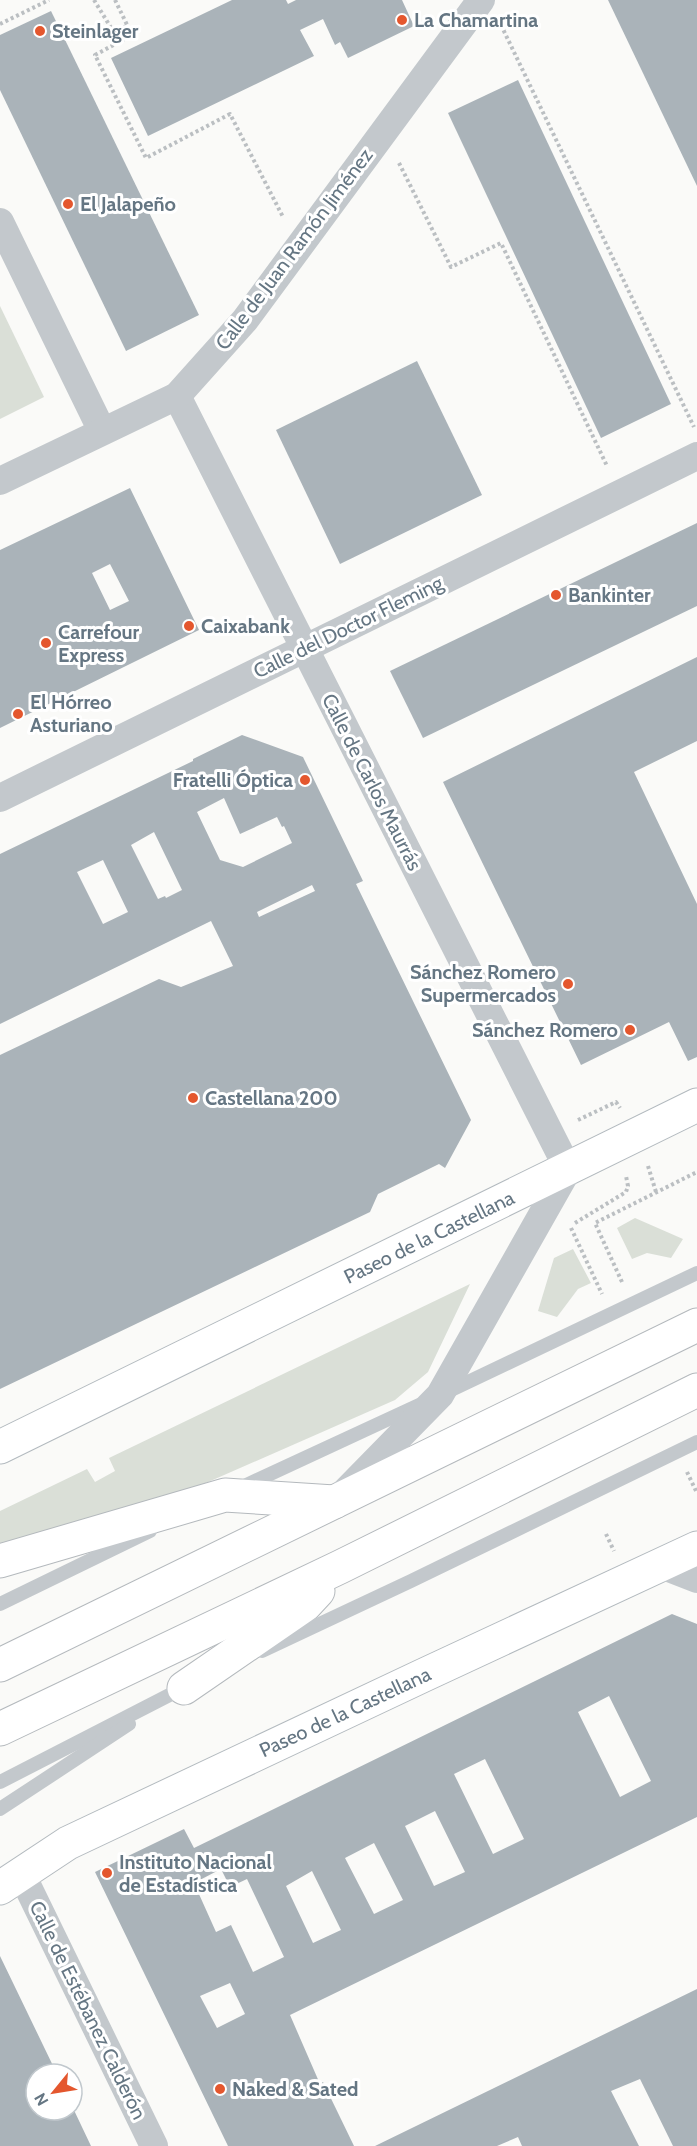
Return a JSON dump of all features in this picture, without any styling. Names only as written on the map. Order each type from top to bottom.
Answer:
[{"type":"main road","name":"Paseo de la Castellana","points":[[0,1447],[697,1105]]},
{"type":"main road","name":"Paseo de la Castellana","points":[[0,1665],[697,1325]]},
{"type":"main road","points":[[0,1729],[340,1567],[697,1390]]},
{"type":"main road","points":[[0,1561],[225,1495],[335,1502]]},
{"type":"main road","name":"Paseo de la Castellana","points":[[11,1882],[69,1843],[424,1674],[697,1548]]},
{"type":"main road","points":[[183,1688],[305,1605],[340,1567]]},
{"type":"street","name":"Calle de Juan Ramón Jiménez","points":[[0,481],[177,396],[245,320],[472,5]]},
{"type":"street","points":[[0,222],[102,431]]},
{"type":"street","name":"Calle de Carlos Maurrás","points":[[177,396],[568,1169]]},
{"type":"street","name":"Calle del Doctor Fleming","points":[[0,798],[697,456]]},
{"type":"street","name":"Paseo de la Castellana","points":[[335,1502],[440,1395],[568,1169]]},
{"type":"street","points":[[661,1565],[697,1579]]},
{"type":"street","name":"Calle de Estébanez Calderón","points":[[11,1882],[154,2146]]},
{"type":"lane","name":"Paseo de la Castellana","points":[[0,1604],[225,1495],[697,1273]]},
{"type":"lane","points":[[0,1782],[183,1688],[411,1581],[697,1442]]},
{"type":"lane","points":[[0,1809],[183,1688]]},
{"type":"path","points":[[0,24],[49,0]]},
{"type":"path","points":[[94,0],[113,31],[127,26]]},
{"type":"path","points":[[115,0],[132,35],[94,55],[146,158],[230,114],[284,218]]},
{"type":"path","points":[[500,22],[697,434]]},
{"type":"path","points":[[405,175],[451,267],[501,243],[620,494]]},
{"type":"path","points":[[607,1304],[572,1229],[580,1218],[626,1192],[628,1186],[625,1168]]},
{"type":"path","points":[[623,1283],[595,1223],[697,1172]]},
{"type":"path","points":[[685,1468],[697,1493]]},
{"type":"shaded area","points":[[0,306],[44,397],[0,419]]},
{"type":"shaded area","points":[[635,1218],[683,1239],[671,1258],[647,1253],[632,1259],[617,1228]]},
{"type":"shaded area","points":[[573,1249],[591,1283],[578,1289],[557,1317],[538,1311],[554,1258]]},
{"type":"shaded area","points":[[470,1284],[428,1372],[395,1400],[149,1508],[0,1545],[0,1511],[87,1469],[95,1482],[115,1471],[109,1458]]},
{"type":"building","points":[[232,0],[286,0],[288,4],[296,0],[402,0],[414,26],[348,58],[340,42],[335,45],[323,19],[300,30],[314,56],[148,136],[111,58]]},
{"type":"building","points":[[608,0],[697,0],[697,186]]},
{"type":"building","points":[[51,11],[199,315],[126,351],[0,90],[0,35]]},
{"type":"building","points":[[518,80],[671,404],[601,438],[448,113]]},
{"type":"building","points":[[417,361],[482,495],[340,564],[276,430]]},
{"type":"building","points":[[130,488],[199,630],[0,728],[0,550]],"holes":[[[110,564],[129,601],[110,610],[92,573]]]},
{"type":"building","points":[[697,523],[697,606],[423,738],[390,671]]},
{"type":"building","points":[[697,657],[697,741],[634,772],[697,904],[697,1057],[688,1061],[669,1022],[581,1065],[443,782]]},
{"type":"building","points":[[242,735],[303,757],[363,881],[356,884],[471,1120],[445,1168],[439,1164],[378,1194],[370,1212],[0,1389],[0,1055],[159,979],[181,987],[233,966],[211,921],[0,1024],[0,854]],"holes":[[[224,798],[240,834],[277,817],[292,843],[243,867],[220,860],[197,812]],[[154,832],[182,890],[166,898],[165,896],[158,899],[131,845]],[[103,860],[128,912],[103,924],[77,872]],[[312,885],[315,891],[259,917],[257,912]]]},
{"type":"building","points":[[672,1614],[697,1624],[697,1817],[290,2015],[320,2084],[323,2082],[354,2146],[228,2146],[95,1872],[184,1829],[194,1848]],"holes":[[[609,1696],[651,1781],[620,1797],[578,1712]],[[485,1759],[524,1839],[493,1854],[454,1774]],[[435,1811],[465,1872],[434,1886],[405,1826]],[[374,1843],[403,1900],[374,1914],[345,1858]],[[221,1869],[230,1887],[247,1879],[284,1957],[253,1972],[231,1925],[216,1932],[194,1883]],[[312,1871],[341,1930],[313,1943],[286,1886]],[[230,1983],[245,2014],[217,2028],[200,1996]]]},
{"type":"building","points":[[0,1956],[51,2062],[24,2062],[24,2122],[80,2122],[91,2146],[0,2146]]},
{"type":"building","points":[[697,1989],[697,2146],[673,2146],[640,2079],[611,2091],[639,2146],[522,2146],[518,2137],[497,2146],[375,2146]]},
{"type":"place","name":"La Chamartina","points":[[402,20]]},
{"type":"place","name":"Steinlager","points":[[40,31]]},
{"type":"place","name":"El Jalapeño","points":[[68,204]]},
{"type":"place","name":"Bankinter","points":[[556,595]]},
{"type":"place","name":"Caixabank","points":[[189,626]]},
{"type":"place","name":"Carrefour Express","points":[[46,643]]},
{"type":"place","name":"El Hórreo Asturiano","points":[[18,714]]},
{"type":"place","name":"Fratelli Óptica","points":[[305,780]]},
{"type":"place","name":"Sánchez Romero Supermercados","points":[[568,984]]},
{"type":"place","name":"Sánchez Romero","points":[[630,1030]]},
{"type":"place","name":"Castellana 200","points":[[193,1098]]},
{"type":"place","name":"Instituto Nacional de Estadística","points":[[107,1873]]},
{"type":"place","name":"Naked & Sated","points":[[220,2089]]}]
